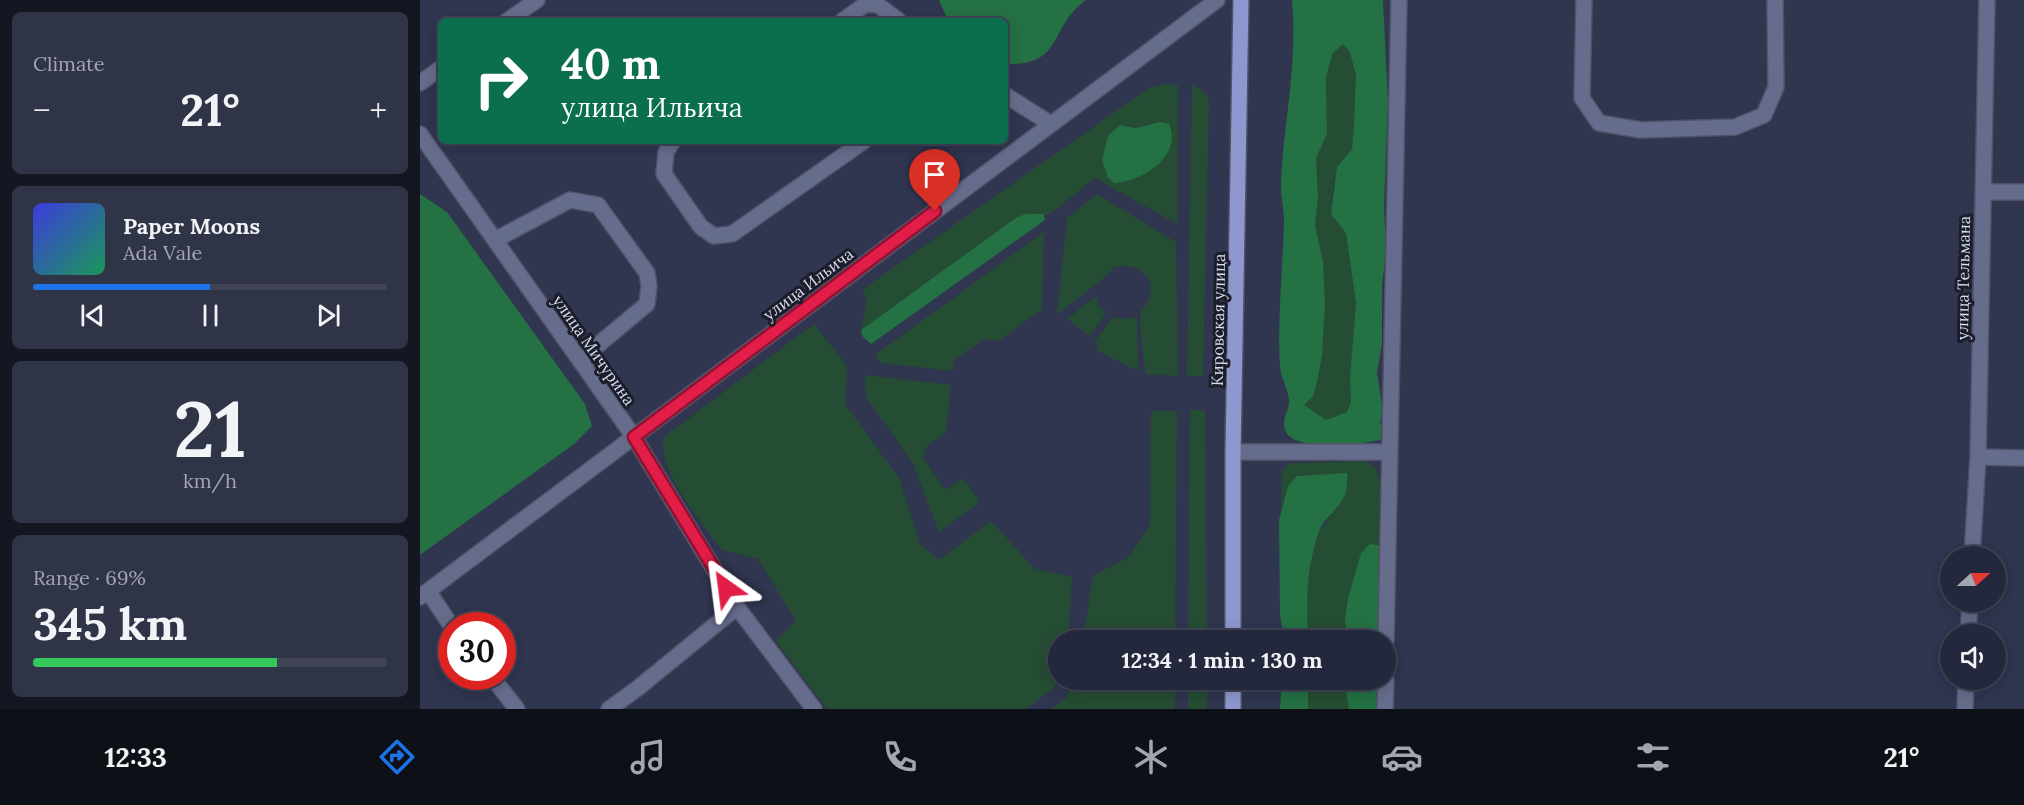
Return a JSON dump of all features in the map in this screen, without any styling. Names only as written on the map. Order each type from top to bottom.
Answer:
[{"type":"main road","name":"Кировская улица","points":[[1233,630],[1233,452],[1241,0]]},
{"type":"main road","points":[[1233,690],[1233,709]]},
{"type":"street","points":[[511,18],[537,0]]},
{"type":"street","name":"улица Ильича","points":[[424,594],[1217,0]]},
{"type":"street","points":[[1386,630],[1399,0]]},
{"type":"street","points":[[1584,0],[1582,98],[1599,123],[1641,130],[1735,127],[1764,115],[1776,87],[1775,0]]},
{"type":"street","name":"улица Тельмана","points":[[1973,546],[1978,457],[1987,0]]},
{"type":"street","points":[[846,18],[867,4],[878,6],[895,18]]},
{"type":"street","points":[[420,83],[438,70]]},
{"type":"street","points":[[1008,97],[1051,124]]},
{"type":"street","name":"улица Мичурина","points":[[420,134],[634,437],[737,607],[814,709]]},
{"type":"street","points":[[672,144],[666,152],[664,174],[701,226],[714,236],[732,234],[860,144]]},
{"type":"street","points":[[1983,192],[2024,192]]},
{"type":"street","points":[[495,240],[570,200],[584,201],[598,205],[647,273],[649,286],[647,304],[580,360]]},
{"type":"street","points":[[1233,452],[1388,452]]},
{"type":"street","points":[[1978,457],[2024,458]]},
{"type":"street","points":[[424,594],[439,612]]},
{"type":"street","points":[[609,709],[737,607]]},
{"type":"street","points":[[502,690],[517,709]]},
{"type":"street","points":[[1385,709],[1386,690]]},
{"type":"street","points":[[1965,709],[1966,690]]},
{"type":"green space","points":[[939,0],[1086,0],[1074,11],[1047,52],[1038,59],[1024,63],[1008,64],[1008,18],[947,18]]},
{"type":"green space","points":[[1292,0],[1383,0],[1388,103],[1384,209],[1386,249],[1382,287],[1382,343],[1377,373],[1383,411],[1380,422],[1386,438],[1377,441],[1317,445],[1292,438],[1284,428],[1289,402],[1281,371],[1279,349],[1284,221],[1281,186],[1292,68]],"holes":[[[1343,44],[1350,53],[1356,75],[1352,149],[1337,167],[1331,214],[1346,233],[1356,303],[1350,377],[1351,402],[1347,412],[1326,420],[1304,405],[1313,396],[1317,382],[1322,356],[1325,302],[1323,262],[1315,225],[1318,197],[1316,158],[1327,134],[1326,78],[1333,53]]]},
{"type":"green space","points":[[1343,43],[1354,66],[1356,109],[1352,149],[1346,155],[1338,171],[1331,214],[1346,233],[1356,303],[1350,377],[1351,402],[1347,412],[1326,420],[1303,405],[1313,396],[1322,356],[1323,262],[1315,225],[1318,197],[1316,158],[1327,134],[1326,78],[1333,53]]},
{"type":"green space","points":[[1164,84],[1178,85],[1177,224],[1095,178],[1050,214],[1017,217],[861,330],[867,303],[863,289],[1149,88]],"holes":[[[1152,123],[1170,141],[1168,150],[1159,163],[1146,172],[1123,182],[1128,125],[1136,128]]]},
{"type":"green space","points":[[1192,84],[1205,92],[1209,100],[1203,376],[1187,376]]},
{"type":"green space","points":[[1160,122],[1169,124],[1172,136],[1165,156],[1157,165],[1136,178],[1114,183],[1108,177],[1102,160],[1108,136],[1120,125],[1136,128]]},
{"type":"green space","points":[[420,194],[447,212],[585,404],[592,426],[574,444],[420,555]]},
{"type":"green space","points":[[1097,194],[1176,242],[1178,376],[1145,374],[1140,317],[1151,288],[1149,281],[1141,271],[1129,266],[1114,267],[1100,282],[1057,314],[1067,218]]},
{"type":"green space","points":[[1026,214],[1044,214],[1045,220],[871,344],[862,336],[861,330],[1017,217]]},
{"type":"green space","points":[[1044,232],[1042,309],[999,341],[984,339],[954,360],[952,371],[882,363],[875,355]]},
{"type":"green space","points":[[1096,296],[1099,306],[1106,313],[1090,336],[1067,319]]},
{"type":"green space","points":[[1137,316],[1138,371],[1098,351],[1095,341],[1113,317],[1126,319]]},
{"type":"green space","points":[[814,324],[847,366],[845,404],[899,478],[920,544],[939,560],[991,521],[1035,569],[1072,577],[1069,630],[1048,630],[1048,690],[1051,690],[1026,709],[827,709],[776,641],[796,621],[758,559],[722,550],[693,511],[667,465],[663,451],[664,437]]},
{"type":"green space","points":[[865,375],[951,385],[946,433],[927,446],[923,457],[945,490],[963,478],[980,502],[939,532],[913,463],[866,397]]},
{"type":"green space","points":[[1190,410],[1205,410],[1207,630],[1188,630]]},
{"type":"green space","points":[[1151,411],[1177,411],[1175,630],[1085,630],[1093,576],[1129,557],[1150,525]]},
{"type":"green space","points":[[1366,461],[1376,468],[1383,491],[1385,558],[1357,564],[1346,607],[1346,630],[1308,630],[1306,600],[1318,532],[1327,522],[1347,474],[1297,476],[1288,486],[1281,509],[1282,470],[1290,463]]},
{"type":"green space","points":[[1347,473],[1347,485],[1345,495],[1326,519],[1314,547],[1308,587],[1308,630],[1282,630],[1280,615],[1279,520],[1288,486],[1297,476]]},
{"type":"green space","points":[[1370,544],[1382,546],[1382,630],[1346,630],[1345,620],[1348,598],[1361,553]]},
{"type":"green space","points":[[1069,690],[1175,690],[1175,709],[1051,709],[1067,697]]},
{"type":"green space","points":[[1188,690],[1207,690],[1207,709],[1188,709]]},
{"type":"green space","points":[[1281,690],[1308,690],[1308,709],[1280,709]]},
{"type":"green space","points":[[1308,690],[1346,690],[1349,709],[1308,709]]},
{"type":"green space","points":[[1346,690],[1380,690],[1379,709],[1349,709]]},
{"type":"route","points":[[726,588],[634,437],[935,211]]}]
